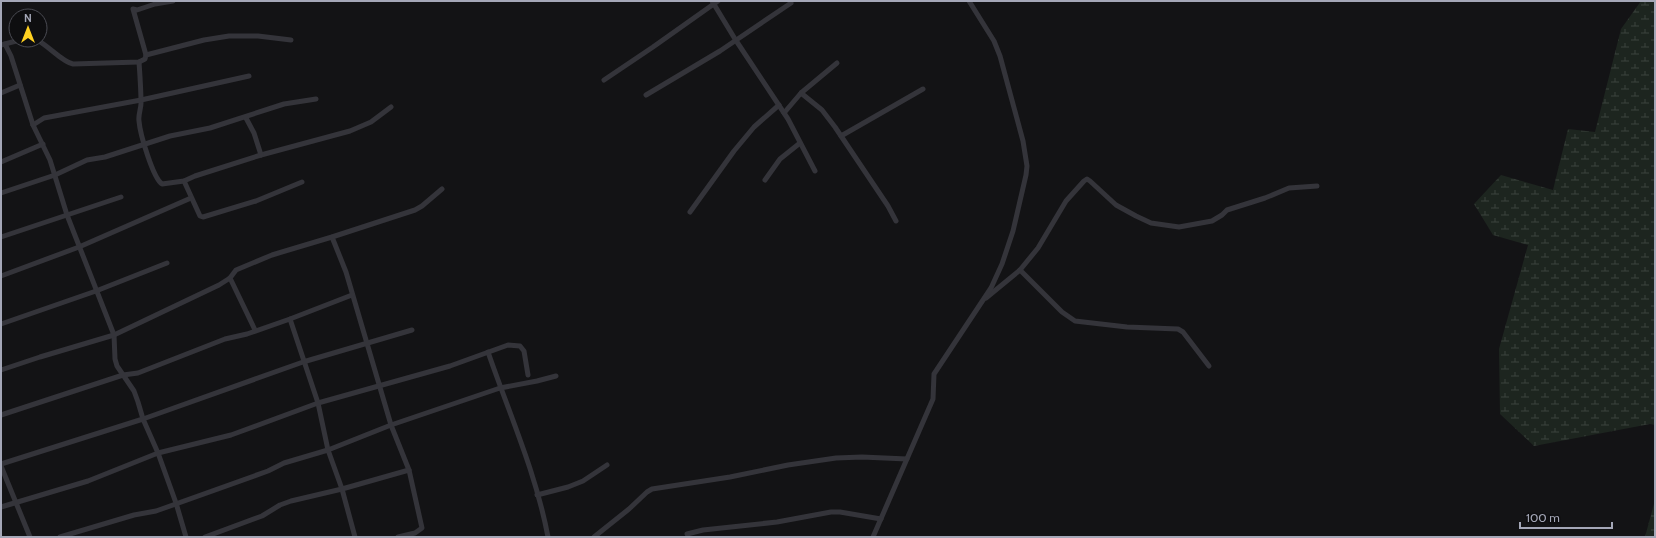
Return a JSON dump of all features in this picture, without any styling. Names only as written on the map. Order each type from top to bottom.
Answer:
[{"type":"street","points":[[48,46],[67,63],[139,62],[145,59],[146,55],[133,9],[137,10],[155,4],[173,1]]},
{"type":"street","points":[[873,537],[933,399],[934,374],[991,288],[1002,264],[1013,231],[1027,166],[1023,141],[1000,56],[994,41],[969,1]]},
{"type":"street","points":[[604,80],[653,48],[714,2],[735,39],[784,113],[815,172]]},
{"type":"street","points":[[646,95],[720,51],[735,39],[791,3]]},
{"type":"street","points":[[146,55],[204,40],[229,36],[258,36],[291,40]]},
{"type":"street","points":[[3,44],[11,56],[33,125],[43,144],[55,175],[67,215],[114,335],[115,359],[123,375],[134,391],[143,419],[176,503],[186,537]]},
{"type":"street","points":[[139,62],[141,100],[139,121],[144,145],[160,183],[166,185],[184,181],[195,176],[261,155],[350,131],[371,122],[390,107]]},
{"type":"street","points":[[784,113],[801,93],[836,63]]},
{"type":"street","points":[[33,125],[44,118],[141,100],[248,76]]},
{"type":"street","points":[[1,93],[20,85]]},
{"type":"street","points":[[841,136],[923,89]]},
{"type":"street","points":[[801,93],[822,110],[888,206],[896,221]]},
{"type":"street","points":[[1,193],[55,175],[87,160],[104,157],[170,136],[210,128],[246,118],[284,104],[316,99]]},
{"type":"street","points":[[690,212],[734,151],[754,127],[779,106]]},
{"type":"street","points":[[246,118],[254,133],[261,155]]},
{"type":"street","points":[[765,180],[780,159],[800,143]]},
{"type":"street","points":[[1,162],[43,144]]},
{"type":"street","points":[[982,301],[1020,270],[1038,248],[1066,201],[1087,179],[1116,205],[1151,223],[1179,227],[1212,220],[1228,210],[1265,198],[1289,188],[1317,186]]},
{"type":"street","points":[[184,181],[200,216],[203,217],[256,201],[302,182]]},
{"type":"street","points":[[1,370],[114,335],[188,300],[230,278],[236,270],[272,255],[332,238],[415,210],[442,189]]},
{"type":"street","points":[[1,237],[121,196]]},
{"type":"street","points":[[1,276],[79,247],[191,198]]},
{"type":"street","points":[[332,238],[346,272],[366,342],[381,385],[391,425],[409,470],[422,528],[415,534],[398,537]]},
{"type":"street","points":[[1,324],[96,291],[167,263]]},
{"type":"street","points":[[1020,270],[1062,312],[1075,321],[1127,327],[1178,329],[1183,332],[1209,366]]},
{"type":"street","points":[[230,278],[255,330]]},
{"type":"street","points":[[1,415],[123,375],[138,373],[225,339],[247,334],[290,319],[352,294]]},
{"type":"street","points":[[290,319],[303,362],[318,403],[328,450],[342,489],[355,537]]},
{"type":"street","points":[[30,537],[1,465],[143,419],[303,362],[366,342],[412,330]]},
{"type":"street","points":[[1,507],[16,501],[88,481],[158,454],[231,435],[318,403],[450,366],[508,345],[520,346],[524,351],[528,375]]},
{"type":"street","points":[[488,352],[500,388],[518,431],[548,537]]},
{"type":"street","points":[[60,537],[134,515],[156,511],[268,472],[284,463],[328,450],[391,425],[500,388],[556,376]]},
{"type":"street","points":[[594,537],[652,489],[836,458],[862,457],[907,459]]},
{"type":"street","points":[[537,495],[568,487],[583,481],[607,465]]},
{"type":"street","points":[[204,537],[262,516],[280,505],[291,501],[342,489],[409,470]]},
{"type":"street","points":[[686,534],[703,530],[776,522],[831,512],[840,512],[881,519]]},
{"type":"green space","points":[[1641,1],[1655,1],[1655,425],[1650,424],[1534,446],[1500,414],[1499,349],[1528,245],[1493,235],[1474,204],[1501,175],[1553,190],[1568,129],[1595,132],[1621,29]]},
{"type":"green space","points":[[1655,500],[1655,537],[1645,537]]}]
